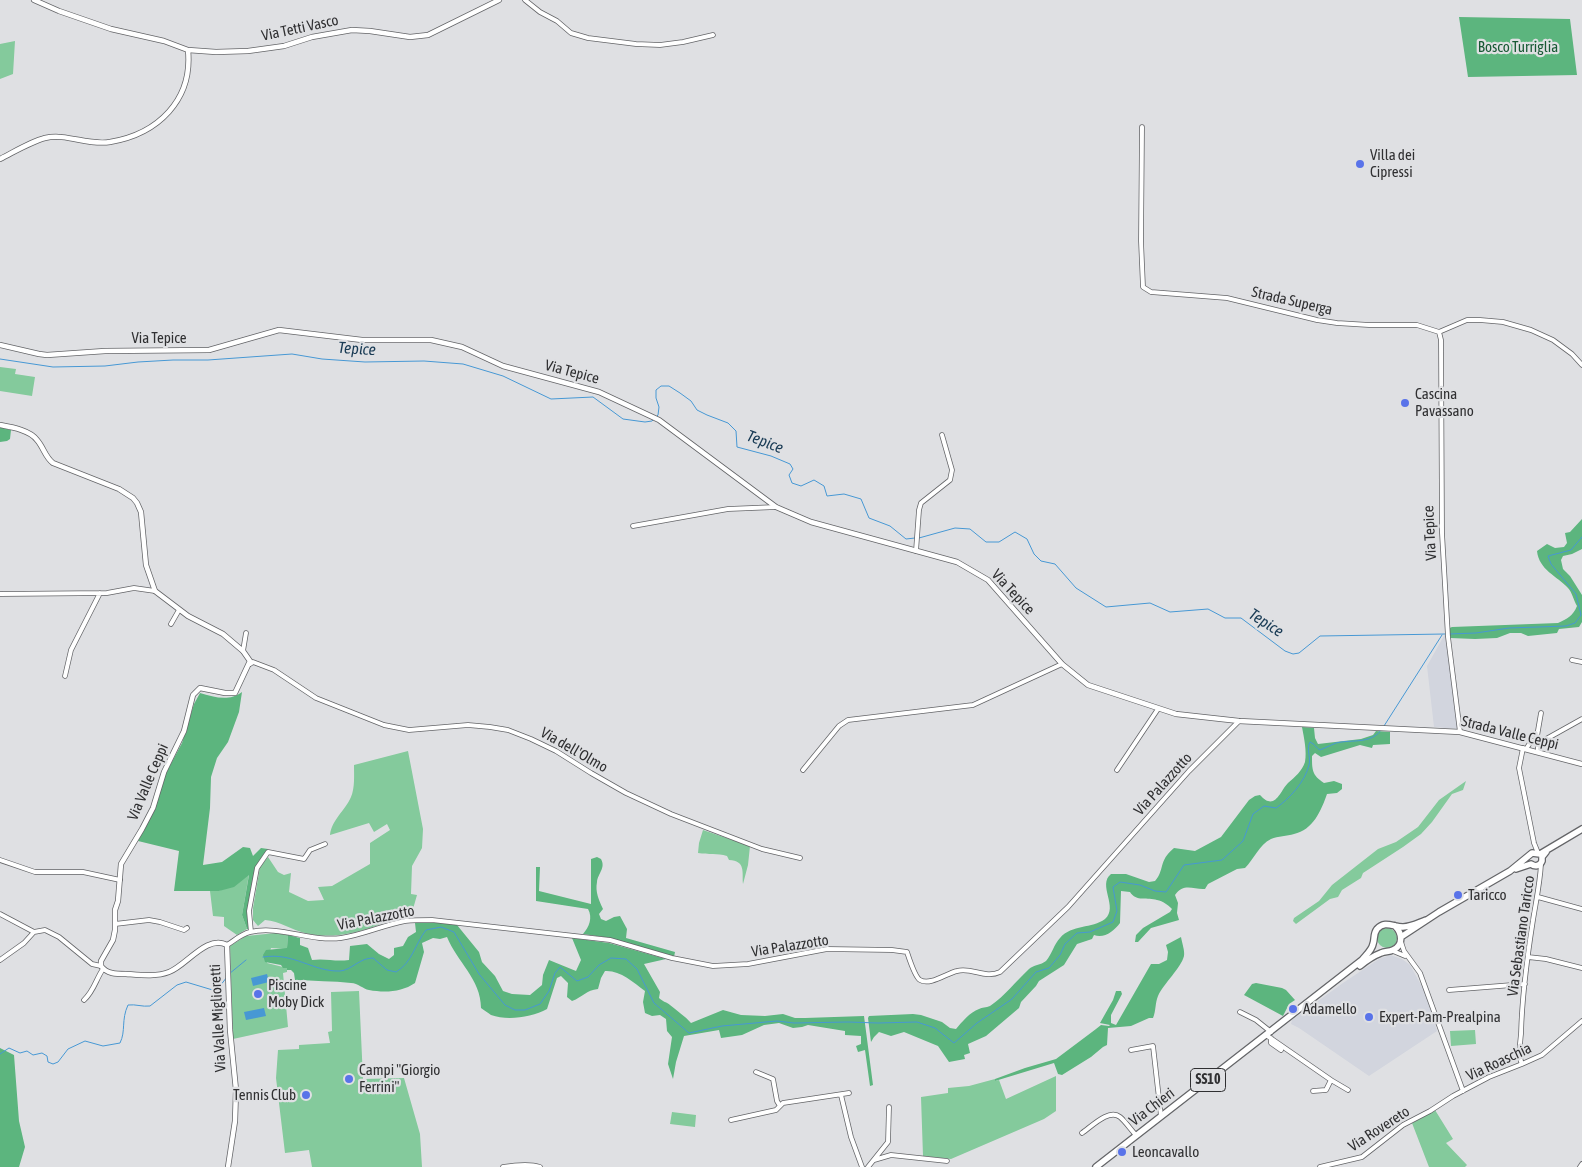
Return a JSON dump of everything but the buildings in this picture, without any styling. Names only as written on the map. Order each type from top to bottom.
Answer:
[{"type":"main road","points":[[1393,950],[1401,939],[1426,920],[1510,871],[1537,859],[1545,849],[1582,829]]},
{"type":"main road","name":"Via Chieri","points":[[1096,1167],[1269,1035],[1362,960],[1371,949],[1374,942],[1374,934],[1379,927],[1387,924],[1410,926],[1426,920]]},
{"type":"main road","points":[[1395,926],[1401,939]]},
{"type":"main road","points":[[1374,942],[1380,950],[1384,951]]},
{"type":"main road","name":"Via Chieri","points":[[1281,1024],[1369,959],[1384,951],[1393,950]]},
{"type":"street","name":"Via Tetti Vasco","points":[[34,0],[111,29],[164,41],[188,50],[216,52],[248,51],[284,46],[312,37],[352,30],[410,37],[428,35],[498,0]]},
{"type":"street","points":[[525,0],[540,12],[557,21],[571,33],[588,38],[660,45],[713,35]]},
{"type":"street","points":[[0,159],[45,138],[63,137],[89,142],[110,142],[140,133],[160,122],[172,111],[186,86],[190,64],[188,50]]},
{"type":"street","name":"Strada Superga","points":[[1142,127],[1140,241],[1143,287],[1150,292],[1227,298],[1317,320],[1337,323],[1417,325],[1439,332]]},
{"type":"street","points":[[1439,332],[1467,320],[1503,322],[1531,330],[1553,340],[1572,354],[1582,365]]},
{"type":"street","name":"Via Tepice","points":[[0,345],[52,355],[105,351],[209,350],[279,330],[362,340],[431,340],[462,347],[503,366],[599,392],[650,415],[776,507],[811,522],[957,562],[988,580],[1062,664],[1088,685],[1158,709],[1185,716],[1239,721],[1431,730]]},
{"type":"street","name":"Via Tepice","points":[[1439,332],[1441,340],[1442,384],[1441,502],[1447,629],[1460,732]]},
{"type":"street","points":[[0,425],[32,434],[46,457],[54,463],[119,489],[137,503],[141,512],[146,565],[155,592]]},
{"type":"street","points":[[916,551],[921,503],[950,480],[952,475],[942,435]]},
{"type":"street","points":[[633,526],[728,509],[776,507]]},
{"type":"street","points":[[0,594],[100,593],[134,588],[155,592],[188,616],[223,634],[243,651],[250,660],[250,664]]},
{"type":"street","points":[[66,676],[71,650],[100,593]]},
{"type":"street","points":[[171,624],[179,610]]},
{"type":"street","points":[[243,651],[246,633]]},
{"type":"street","points":[[1572,660],[1582,662]]},
{"type":"street","name":"Via dell'Olmo","points":[[250,664],[253,662],[274,670],[316,698],[384,725],[409,730],[468,725],[490,727],[524,736],[548,746],[626,793],[671,814],[762,849],[800,858]]},
{"type":"street","name":"Via Valle Ceppi","points":[[102,967],[101,961],[113,940],[121,864],[153,808],[164,772],[182,736],[193,695],[200,688],[235,693],[250,664]]},
{"type":"street","points":[[803,770],[840,726],[848,720],[973,705],[1062,664]]},
{"type":"street","points":[[1117,770],[1158,709]]},
{"type":"street","points":[[1538,752],[1537,744],[1541,713]]},
{"type":"street","points":[[1537,744],[1582,719]]},
{"type":"street","name":"Via Palazzotto","points":[[226,946],[243,934],[251,932],[283,931],[303,936],[332,939],[356,935],[405,921],[432,920],[610,940],[672,958],[714,966],[748,964],[827,949],[892,950],[907,952],[918,979],[922,981],[930,981],[958,970],[993,975],[1006,966],[1068,907],[1189,770],[1239,721]]},
{"type":"street","name":"Strada Valle Ceppi","points":[[1431,730],[1460,732],[1582,764]]},
{"type":"street","points":[[1537,744],[1533,741],[1530,742],[1524,749],[1519,768],[1537,859]]},
{"type":"street","points":[[251,932],[249,910],[257,868],[268,852],[304,859],[310,850],[325,844]]},
{"type":"street","name":"Via Sebastiano Taricco","points":[[1522,1064],[1520,1060],[1521,1031],[1525,984],[1538,897],[1537,859]]},
{"type":"street","points":[[0,860],[35,872],[83,872],[120,880]]},
{"type":"street","points":[[1538,897],[1582,909]]},
{"type":"street","points":[[0,914],[34,932]]},
{"type":"street","points":[[115,924],[148,920],[184,930],[187,928]]},
{"type":"street","points":[[0,960],[24,943],[34,932],[44,930],[59,937],[92,964],[102,967],[92,991],[84,1000]]},
{"type":"street","points":[[1401,939],[1404,951],[1417,968],[1423,980],[1463,1091]]},
{"type":"street","name":"Via Valle Miglioretti","points":[[102,967],[116,974],[162,974],[170,972],[183,964],[198,950],[218,943],[226,946],[232,1057],[236,1090],[235,1121],[228,1167]]},
{"type":"street","points":[[1393,950],[1409,958]]},
{"type":"street","points":[[1528,957],[1582,968]]},
{"type":"street","points":[[1449,990],[1525,984]]},
{"type":"street","points":[[1240,1012],[1256,1020],[1269,1035],[1331,1080],[1348,1090]]},
{"type":"street","name":"Via Roaschia","points":[[1421,1115],[1489,1077],[1522,1064],[1546,1051],[1582,1021]]},
{"type":"street","points":[[1269,1035],[1271,1043],[1281,1050]]},
{"type":"street","points":[[1131,1050],[1153,1046],[1161,1116]]},
{"type":"street","points":[[756,1072],[774,1079],[777,1101],[780,1106]]},
{"type":"street","points":[[1313,1091],[1326,1090],[1331,1080]]},
{"type":"street","points":[[732,1120],[776,1110],[783,1103],[849,1093]]},
{"type":"street","points":[[841,1095],[851,1137],[862,1167]]},
{"type":"street","points":[[868,1167],[888,1142],[889,1108]]},
{"type":"street","points":[[1082,1133],[1106,1116],[1114,1115],[1119,1116],[1136,1136]]},
{"type":"street","name":"Via Rovereto","points":[[1320,1167],[1362,1157],[1403,1124],[1421,1115]]},
{"type":"street","points":[[874,1160],[891,1155],[947,1161]]},
{"type":"street","points":[[503,1167],[513,1165],[536,1165],[540,1167]]},
{"type":"shaded area","points":[[1445,634],[1458,729],[1434,727],[1427,666]]},
{"type":"shaded area","points":[[1390,955],[1402,959],[1410,965],[1426,994],[1437,1031],[1369,1076],[1291,1024],[1292,1020],[1343,983],[1379,959]]},
{"type":"green space","name":"Bosco Turriglia","points":[[1459,17],[1570,19],[1577,75],[1468,77]]},
{"type":"green space","points":[[15,41],[13,74],[0,79],[0,44]]},
{"type":"green space","points":[[0,367],[16,369],[15,374],[35,377],[32,396],[0,391]]},
{"type":"green space","points":[[0,427],[11,430],[10,439],[7,441],[0,442]]},
{"type":"green space","points":[[1582,519],[1582,549],[1563,556],[1561,560],[1563,569],[1570,576],[1582,595],[1582,622],[1579,627],[1559,629],[1557,633],[1528,636],[1521,633],[1510,633],[1497,638],[1448,637],[1447,629],[1452,627],[1558,623],[1569,617],[1577,606],[1571,592],[1545,568],[1538,558],[1537,551],[1547,544],[1555,548],[1564,547],[1567,543],[1565,533],[1570,532]]},
{"type":"green space","points":[[242,692],[239,712],[228,742],[217,758],[211,777],[210,808],[203,865],[222,862],[243,847],[250,848],[253,856],[261,848],[268,849],[255,868],[247,911],[249,929],[247,929],[242,915],[249,875],[234,887],[219,891],[174,891],[179,851],[138,841],[155,808],[166,773],[182,743],[194,704],[200,693],[227,698]]},
{"type":"green space","points":[[1302,727],[1314,728],[1318,744],[1361,739],[1373,735],[1376,731],[1390,732],[1390,744],[1373,745],[1372,748],[1360,745],[1321,757],[1315,753],[1312,756],[1315,775],[1324,783],[1334,781],[1342,784],[1342,789],[1337,793],[1327,794],[1319,813],[1311,824],[1301,832],[1271,839],[1260,848],[1245,868],[1237,869],[1208,884],[1205,889],[1186,888],[1178,891],[1175,895],[1178,903],[1177,913],[1179,920],[1151,928],[1138,942],[1135,942],[1136,935],[1143,928],[1172,909],[1165,903],[1154,899],[1139,898],[1130,892],[1121,891],[1120,923],[1118,926],[1105,935],[1094,935],[1092,939],[1077,944],[1064,965],[1039,981],[1021,1002],[1019,1008],[986,1036],[968,1044],[970,1053],[964,1055],[965,1059],[949,1062],[938,1046],[904,1032],[891,1036],[879,1032],[871,1042],[869,1016],[921,1015],[956,1029],[972,1012],[990,1006],[1031,968],[1046,961],[1058,940],[1065,934],[1076,928],[1094,924],[1105,919],[1109,914],[1110,908],[1106,884],[1111,874],[1126,874],[1149,882],[1155,881],[1166,857],[1174,848],[1195,851],[1221,837],[1249,800],[1255,796],[1260,795],[1265,800],[1273,801],[1304,765],[1306,758]]},
{"type":"green space","points":[[408,751],[423,829],[422,848],[412,866],[411,894],[417,895],[413,909],[361,931],[347,934],[319,935],[305,933],[265,920],[258,926],[253,920],[253,908],[260,867],[268,857],[278,872],[284,875],[291,873],[289,892],[308,901],[324,900],[318,887],[332,886],[370,864],[370,843],[390,830],[387,824],[374,832],[369,823],[330,835],[331,829],[352,793],[354,765]]},
{"type":"green space","points":[[1466,781],[1463,790],[1452,794],[1421,834],[1363,873],[1361,878],[1342,890],[1338,897],[1330,899],[1296,924],[1293,921],[1294,918],[1319,901],[1332,885],[1378,849],[1396,842],[1418,827],[1439,800]]},
{"type":"green space","points":[[703,830],[750,846],[743,884],[743,871],[738,862],[729,860],[727,856],[723,855],[698,853]]},
{"type":"green space","points":[[597,857],[601,859],[603,865],[597,886],[598,896],[603,909],[599,914],[601,919],[606,921],[620,916],[627,929],[626,938],[675,952],[674,957],[610,938],[583,934],[590,922],[588,909],[536,901],[536,867],[540,867],[539,891],[591,904],[591,859]]},
{"type":"green space","points":[[249,874],[242,915],[247,929],[237,935],[224,926],[224,917],[213,916],[210,891],[219,891]]},
{"type":"green space","points":[[432,922],[457,925],[479,952],[482,962],[495,976],[503,991],[512,994],[530,995],[542,985],[543,975],[549,960],[576,971],[581,960],[572,938],[609,943],[666,959],[644,964],[660,992],[659,998],[691,1023],[723,1010],[741,1015],[765,1016],[783,1014],[795,1018],[864,1016],[873,1085],[870,1086],[865,1050],[858,1052],[856,1046],[861,1044],[861,1036],[845,1035],[845,1031],[808,1025],[793,1028],[779,1023],[764,1025],[742,1035],[721,1038],[719,1030],[684,1036],[673,1079],[668,1064],[672,1037],[667,1031],[666,1019],[660,1015],[652,1016],[645,1013],[643,1002],[645,991],[616,972],[605,971],[598,989],[590,991],[572,1001],[567,997],[568,983],[561,976],[557,978],[547,1009],[527,1016],[505,1018],[491,1015],[481,1008],[480,998],[473,979],[447,937],[433,938],[422,943],[424,952],[415,983],[393,991],[369,990],[354,983],[295,980],[294,973],[291,970],[283,968],[281,965],[265,962],[263,955],[266,950],[287,948],[288,935],[300,938],[300,945],[308,948],[312,960],[349,960],[350,946],[367,944],[379,954],[389,959],[394,955],[394,948],[403,946],[408,937],[416,932],[415,923]]},
{"type":"green space","points":[[1387,928],[1394,931],[1397,938],[1394,945],[1387,948],[1380,945],[1377,938],[1380,931]]},
{"type":"green space","name":"Piscine Moby Dick","points":[[276,933],[288,935],[287,949],[271,948],[267,963],[287,968],[287,972],[283,973],[288,1027],[233,1039],[230,946],[246,936]]},
{"type":"green space","points":[[1181,937],[1184,956],[1180,965],[1158,996],[1153,1018],[1131,1026],[1108,1028],[1107,1045],[1062,1075],[1058,1074],[1054,1063],[995,1081],[995,1079],[1025,1068],[1056,1059],[1101,1025],[1109,1026],[1100,1023],[1116,991],[1121,991],[1122,994],[1111,1015],[1111,1023],[1116,1025],[1151,964],[1159,964],[1167,960],[1168,952],[1166,945]]},
{"type":"green space","points":[[1256,983],[1282,988],[1295,1000],[1289,1004],[1283,1016],[1244,995],[1252,984]]},
{"type":"green space","points":[[359,991],[363,1079],[404,1078],[420,1134],[422,1167],[312,1167],[309,1150],[285,1153],[276,1078],[278,1050],[299,1049],[299,1045],[330,1043],[328,1032],[332,1031],[331,992]]},
{"type":"green space","points":[[1475,1030],[1476,1044],[1451,1046],[1450,1031]]},
{"type":"green space","points":[[0,1048],[14,1055],[19,1121],[25,1147],[19,1167],[0,1167]]},
{"type":"green space","points":[[1056,1076],[1056,1111],[1044,1119],[951,1159],[923,1156],[921,1097],[948,1093],[948,1088],[969,1086],[995,1079],[995,1081],[999,1080],[1006,1099]]},
{"type":"green space","points":[[1435,1110],[1453,1139],[1446,1143],[1467,1165],[1465,1167],[1429,1167],[1412,1123]]},
{"type":"green space","points":[[672,1112],[696,1115],[695,1127],[670,1124]]},
{"type":"water","points":[[267,974],[269,982],[253,986],[251,978]]},
{"type":"water","points":[[264,1008],[266,1016],[246,1020],[244,1012]]},
{"type":"waterway","name":"Tepice","points":[[0,359],[53,367],[105,366],[138,362],[208,360],[292,354],[322,359],[365,362],[424,361],[463,364],[503,376],[551,399],[593,397],[623,419],[645,422],[652,421],[658,415],[659,407],[656,390],[661,386],[669,386],[691,401],[697,410],[728,423],[736,431],[737,447],[771,456],[790,464],[793,469],[789,475],[792,483],[801,486],[814,480],[824,486],[827,496],[844,494],[861,499],[869,518],[890,526],[906,539],[915,538]]},
{"type":"waterway","name":"Tepice","points":[[919,538],[955,528],[970,529],[986,542],[999,542],[1015,532],[1027,539],[1034,554],[1041,561],[1055,564],[1076,588],[1106,607],[1150,603],[1170,612],[1208,609],[1225,618],[1241,618],[1285,651],[1293,654],[1299,653],[1320,636],[1445,634]]},
{"type":"waterway","name":"Tepice","points":[[1449,634],[1476,633],[1509,628],[1566,626],[1575,623],[1581,615],[1576,594],[1551,564],[1548,556],[1571,550],[1582,537]]},
{"type":"waterway","points":[[1384,726],[1442,635]]},
{"type":"waterway","points":[[263,957],[284,957],[321,969],[340,971],[373,958],[387,970],[396,972],[406,964],[426,930],[441,927],[454,932],[479,974],[505,1005],[515,1010],[525,1010],[540,1004],[549,991],[555,973],[560,967],[577,981],[588,977],[599,965],[611,958],[626,959],[637,969],[654,1003],[689,1033],[722,1026],[777,1021],[794,1023],[917,1022],[935,1028],[954,1043],[977,1023],[1012,999],[1036,972],[1049,968],[1060,955],[1065,944],[1077,933],[1090,932],[1113,922],[1117,911],[1113,887],[1120,882],[1166,892],[1184,865],[1222,860],[1243,841],[1253,814],[1264,806],[1276,808],[1300,784],[1309,765],[1308,747],[1310,742],[1320,750],[1336,743],[1367,739],[1378,734],[1382,729]]},
{"type":"waterway","points":[[229,974],[246,960]]},
{"type":"waterway","points":[[0,1054],[9,1048],[20,1053],[27,1051],[33,1055],[42,1053],[47,1056],[48,1062],[53,1064],[58,1062],[68,1049],[85,1041],[103,1046],[120,1043],[128,1005],[150,1006],[177,985],[186,982],[216,991],[227,977]]},
{"type":"place","name":"Villa dei Cipressi","points":[[1360,164]]},
{"type":"place","name":"Cascina Pavassano","points":[[1405,403]]},
{"type":"place","name":"Taricco","points":[[1458,895]]},
{"type":"place","name":"Piscine Moby Dick","points":[[258,994]]},
{"type":"place","name":"Adamello","points":[[1293,1009]]},
{"type":"place","name":"Expert-Pam-Prealpina","points":[[1369,1017]]},
{"type":"place","name":"Campi \"Giorgio Ferrini\"","points":[[349,1079]]},
{"type":"place","name":"Tennis Club","points":[[306,1095]]},
{"type":"place","name":"Leoncavallo","points":[[1122,1152]]}]
